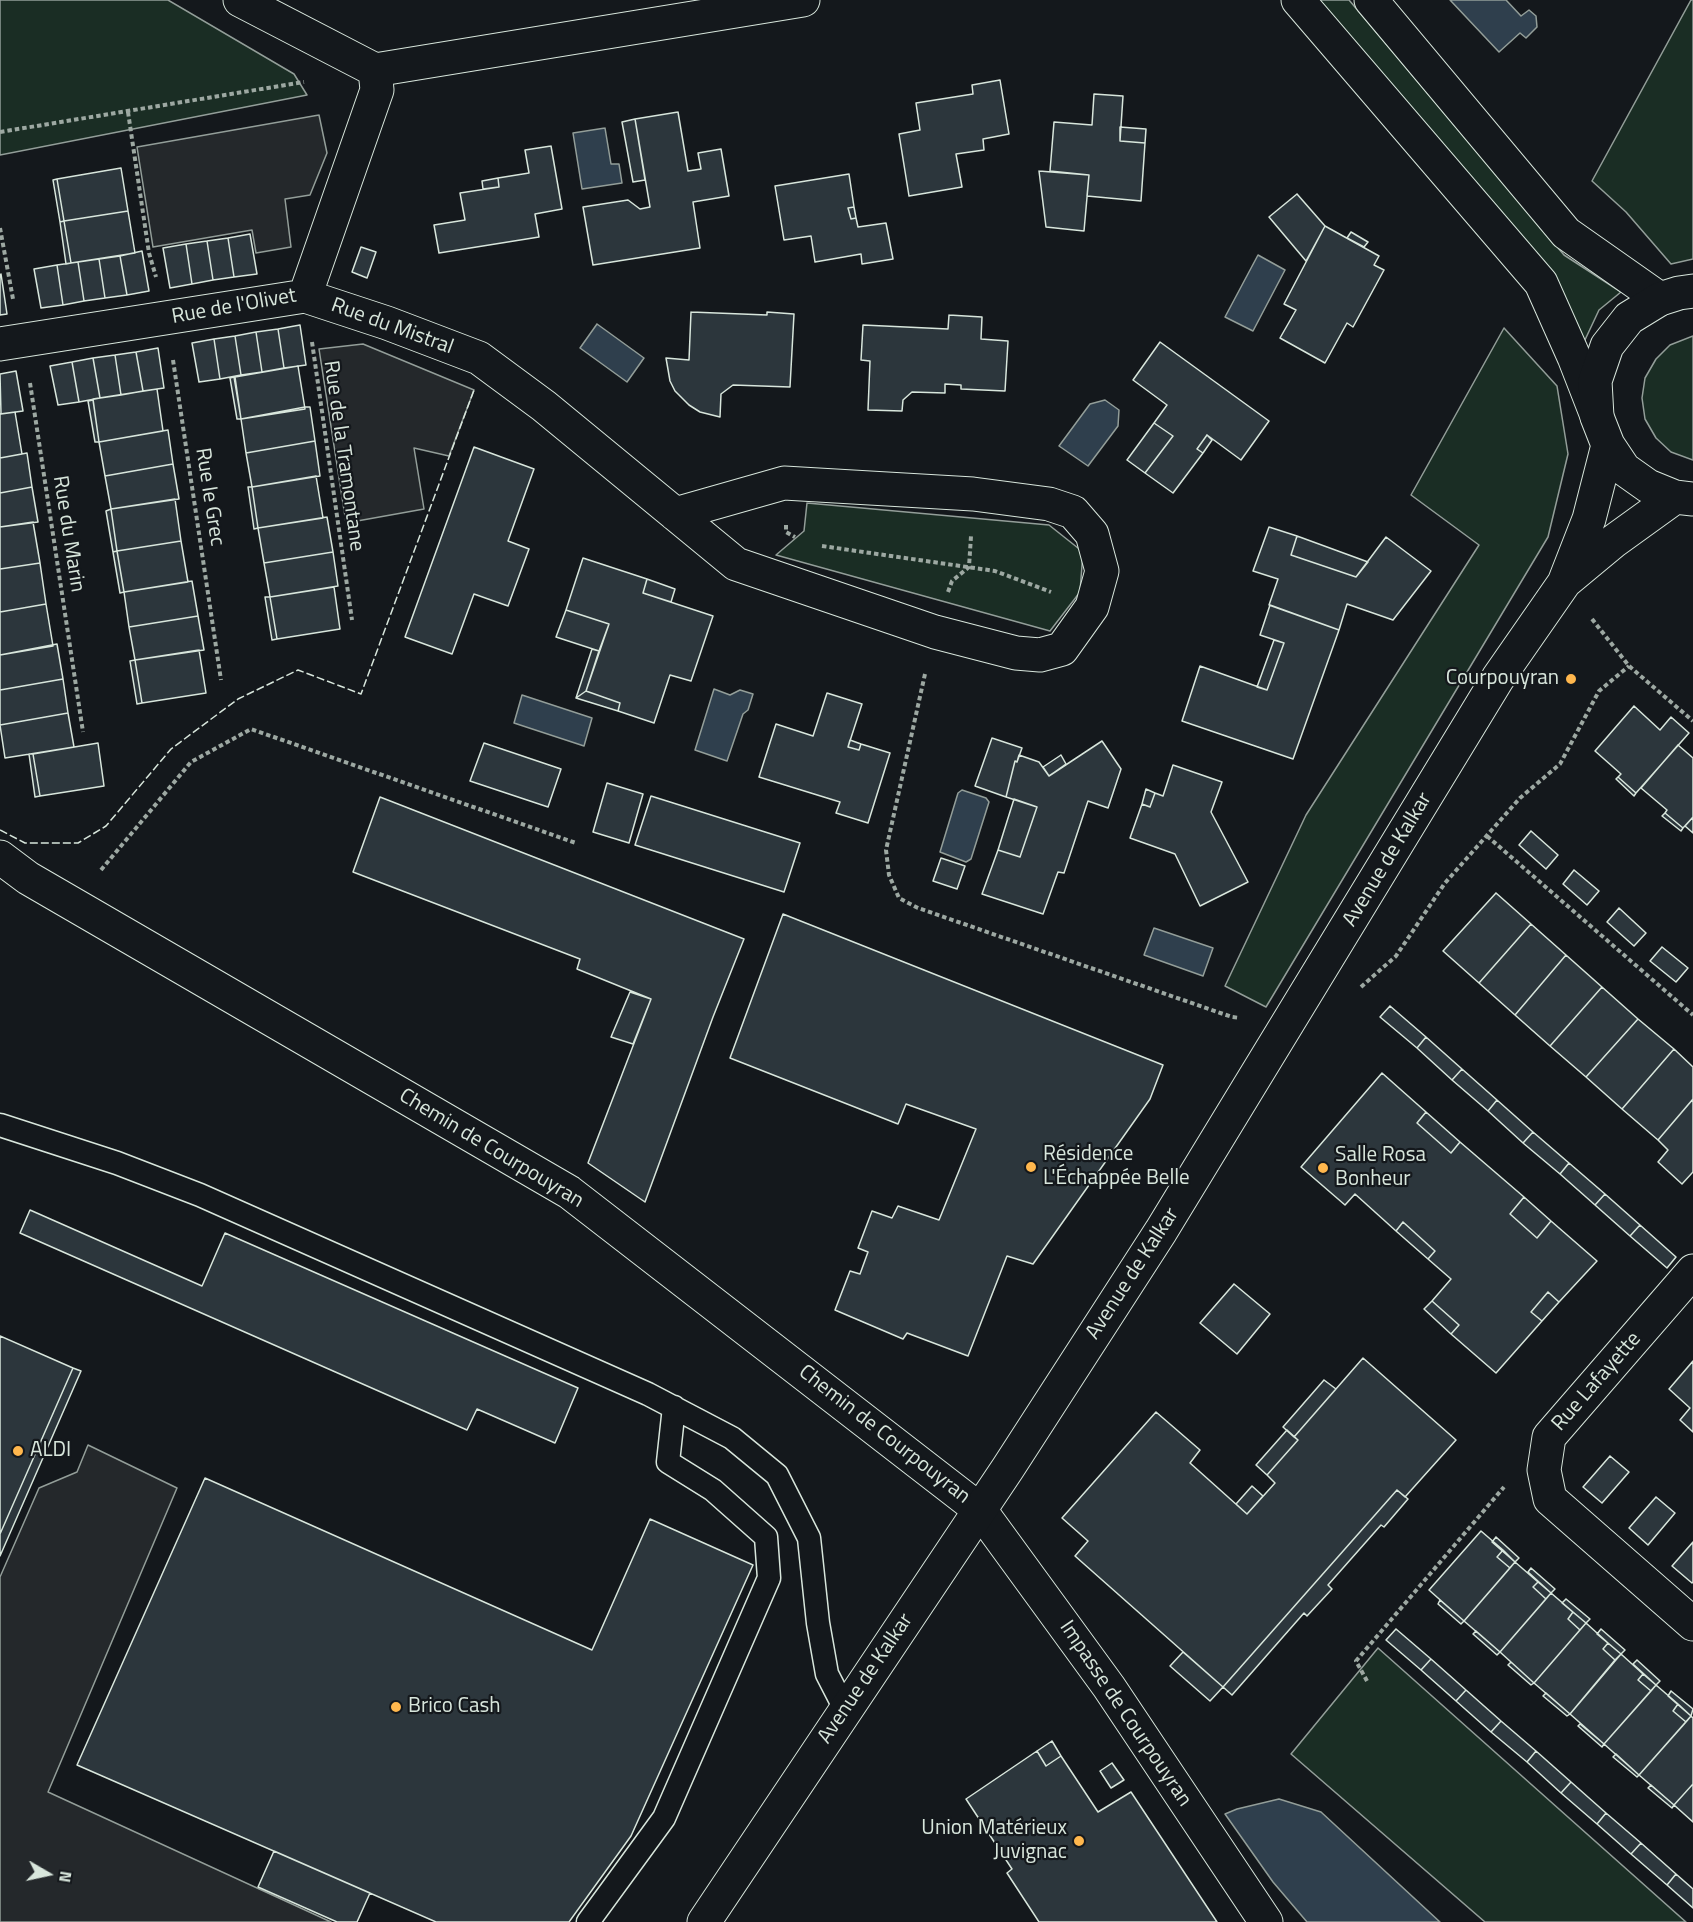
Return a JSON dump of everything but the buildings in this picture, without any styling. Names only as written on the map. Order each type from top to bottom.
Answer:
[{"type":"street","points":[[240,0],[375,70],[803,0]]},
{"type":"street","points":[[1298,0],[1541,283],[1574,357],[1602,431],[1624,469],[1648,486],[1684,498]]},
{"type":"street","points":[[1371,0],[1566,233],[1659,299]]},
{"type":"street","name":"Rue de l'Olivet","points":[[11,343],[305,296],[377,90],[375,70]]},
{"type":"street","name":"Avenue de Kalkar","points":[[704,1922],[980,1510],[1161,1231],[1290,1023],[1498,678],[1563,583],[1589,519],[1602,431],[1596,381],[1607,346],[1629,318],[1659,299],[1693,291]]},
{"type":"street","name":"Rue du Mistral","points":[[305,296],[387,323],[479,358],[544,406],[736,564],[935,632],[1016,653],[1040,655],[1062,649],[1092,608]]},
{"type":"street","points":[[675,514],[784,483],[973,494],[1049,504],[1073,512],[1092,534],[1102,571],[1092,608]]},
{"type":"street","name":"Avenue de Kalkar","points":[[1563,583],[1614,541],[1684,498]]},
{"type":"street","name":"Chemin de Courpouyran","points":[[0,857],[27,878],[76,907],[569,1192],[980,1510]]},
{"type":"street","name":"Rue Lafayette","points":[[1693,1272],[1549,1437],[1544,1470],[1550,1499],[1693,1624]]},
{"type":"street","name":"Impasse de Courpouyran","points":[[980,1510],[1109,1687],[1266,1922]]},
{"type":"lane","points":[[0,1125],[117,1163],[200,1195],[648,1394],[732,1438],[777,1475],[809,1538],[818,1623],[827,1674],[845,1709]]},
{"type":"lane","points":[[588,1922],[664,1818],[770,1578],[766,1537],[713,1490],[668,1462],[674,1407]]},
{"type":"path","points":[[0,132],[305,82]]},
{"type":"path","name":"Rue le Grec","points":[[128,112],[149,253],[166,318],[221,680]]},
{"type":"path","name":"Rue du Marin","points":[[0,228],[11,343],[29,378],[83,732]]},
{"type":"path","name":"Rue de la Tramontane","points":[[305,296],[352,620]]},
{"type":"path","points":[[784,483],[786,531],[796,538]]},
{"type":"path","points":[[973,494],[969,567],[952,581],[935,632],[886,850],[889,875],[899,898],[918,908],[1232,1017],[1290,1023]]},
{"type":"path","points":[[818,545],[995,571],[1092,608]]},
{"type":"path","points":[[1563,583],[1629,666],[1693,721]]},
{"type":"path","points":[[1355,993],[1396,956],[1445,884],[1520,798],[1560,764],[1599,691],[1629,666]]},
{"type":"path","points":[[76,907],[108,860],[191,762],[251,729],[576,843]]},
{"type":"path","points":[[1487,836],[1693,1015]]},
{"type":"path","points":[[1367,1681],[1356,1660],[1504,1487],[1544,1470]]},
{"type":"green space","points":[[0,0],[168,0],[294,74],[307,95],[0,155]]},
{"type":"green space","points":[[1313,0],[1349,0],[1564,255],[1621,292],[1599,310],[1584,342]]},
{"type":"green space","points":[[1693,0],[1693,259],[1671,264],[1626,212],[1592,181]]},
{"type":"green space","points":[[1504,328],[1557,386],[1568,454],[1548,537],[1266,1007],[1225,986],[1306,815],[1479,545],[1411,495]]},
{"type":"green space","points":[[1693,336],[1693,460],[1671,452],[1656,438],[1645,419],[1642,398],[1645,378],[1656,359],[1670,345]]},
{"type":"green space","points":[[807,503],[1049,525],[1083,552],[1080,592],[1050,631],[776,555],[804,531]]},
{"type":"green space","points":[[1378,1648],[1686,1922],[1485,1922],[1291,1754]]},
{"type":"shaded area","points":[[319,115],[327,153],[310,195],[285,199],[291,247],[256,253],[252,230],[153,247],[137,147]]},
{"type":"shaded area","points":[[363,344],[474,390],[449,456],[414,448],[424,509],[346,523],[319,349]]},
{"type":"shaded area","points":[[88,1445],[177,1488],[48,1792],[331,1922],[0,1922],[0,1577],[39,1488],[77,1472]]},
{"type":"water","points":[[1450,0],[1506,0],[1521,16],[1529,10],[1536,16],[1537,27],[1526,38],[1520,33],[1499,52]]},
{"type":"water","points":[[605,128],[611,164],[619,164],[622,183],[582,189],[573,133]]},
{"type":"water","points":[[1258,255],[1285,270],[1253,331],[1225,317]]},
{"type":"water","points":[[597,324],[644,358],[627,382],[580,348]]},
{"type":"water","points":[[1105,400],[1119,410],[1118,426],[1088,466],[1059,446],[1090,404]]},
{"type":"water","points":[[714,689],[730,695],[740,690],[753,694],[748,710],[743,714],[727,761],[695,750]]},
{"type":"water","points":[[522,695],[592,718],[584,746],[514,723]]},
{"type":"water","points":[[962,790],[986,798],[989,802],[971,859],[966,862],[940,852],[958,793]]},
{"type":"water","points":[[1154,928],[1213,948],[1203,976],[1144,955]]},
{"type":"water","points":[[1279,1799],[1321,1812],[1440,1922],[1307,1922],[1273,1882],[1225,1814]]},
{"type":"fence","points":[[0,830],[25,843],[78,843],[106,826],[171,749],[238,699],[298,670],[361,694],[474,390]]},
{"type":"place","name":"Courpouyran","points":[[1571,679]]},
{"type":"place","name":"Résidence L'Échappée Belle","points":[[1031,1167]]},
{"type":"place","name":"Salle Rosa Bonheur","points":[[1323,1168]]},
{"type":"place","name":"ALDI","points":[[18,1451]]},
{"type":"place","name":"Brico Cash","points":[[396,1707]]},
{"type":"place","name":"Union Matérieux Juvignac","points":[[1079,1841]]}]
